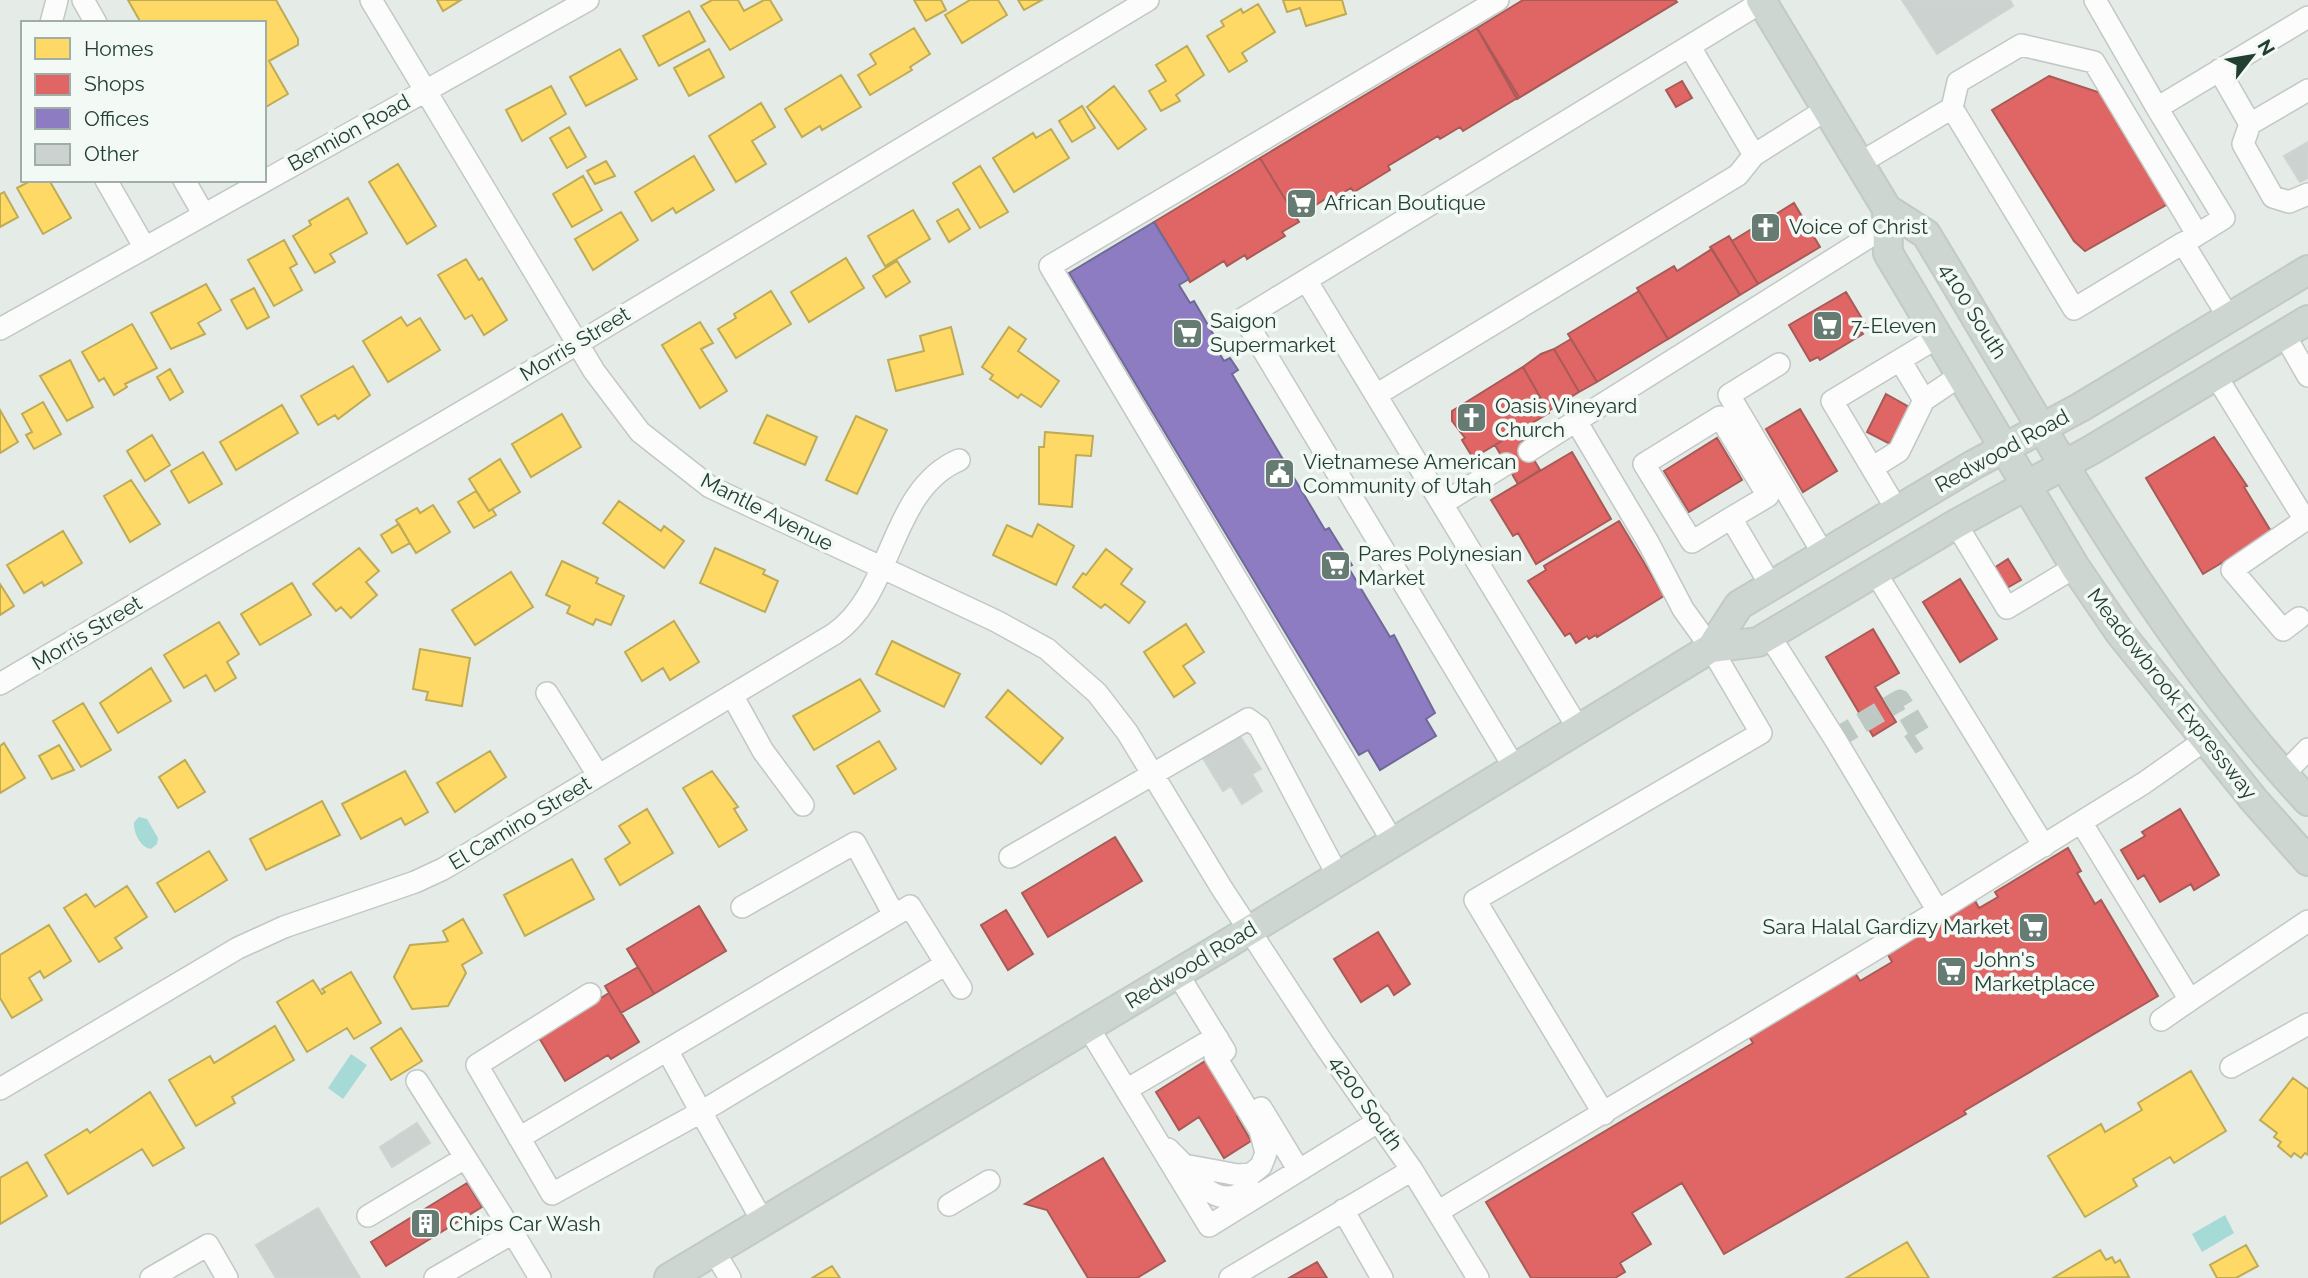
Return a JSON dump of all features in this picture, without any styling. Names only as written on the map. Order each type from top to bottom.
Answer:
[{"type":"main road","name":"4100 South","points":[[1763,1],[1860,163],[1888,217],[1888,253],[2004,447]]},
{"type":"main road","name":"4100 South","points":[[1888,217],[1926,234],[2043,427]]},
{"type":"main road","name":"Redwood Road","points":[[1711,648],[1739,605],[2308,270]]},
{"type":"main road","name":"Redwood Road","points":[[669,1278],[1250,930],[1711,648],[1758,642],[1956,524],[2093,449],[2296,327]]},
{"type":"main road","name":"Meadowbrook Expressway","points":[[2043,427],[2157,611],[2308,801]]},
{"type":"main road","name":"Meadowbrook Expressway","points":[[2004,447],[2075,568],[2120,633],[2205,740],[2308,861]]},
{"type":"street","points":[[52,21],[57,0]]},
{"type":"street","points":[[83,0],[95,21]]},
{"type":"street","name":"Mantle Avenue","points":[[371,0],[577,344],[619,408],[664,454],[710,486],[996,621],[1047,649],[1097,693],[1127,732],[1250,930]]},
{"type":"street","name":"Bennion Road","points":[[266,180],[588,0]]},
{"type":"street","name":"Morris Street","points":[[0,684],[577,344],[1148,0]]},
{"type":"street","points":[[1393,842],[1050,266],[1498,0]]},
{"type":"street","points":[[2095,0],[2224,218],[2190,239],[2074,309],[1952,108],[1958,82],[2021,45],[2094,62],[2190,239],[2229,318]]},
{"type":"street","points":[[1514,767],[1244,318],[1763,1]]},
{"type":"street","points":[[2157,107],[2308,17]]},
{"type":"street","points":[[1690,47],[1754,155]]},
{"type":"street","points":[[2219,71],[2250,124]]},
{"type":"street","points":[[2308,90],[2250,124],[2243,144],[2273,197],[2289,202],[2308,194]]},
{"type":"street","points":[[1860,163],[1952,108]]},
{"type":"street","points":[[1376,395],[1738,175],[1754,155],[1827,109]]},
{"type":"street","points":[[107,182],[145,247]]},
{"type":"street","points":[[185,182],[204,215]]},
{"type":"street","name":"Bennion Road","points":[[0,330],[263,182]]},
{"type":"street","points":[[1529,451],[1888,217]]},
{"type":"street","points":[[1306,280],[1578,728]]},
{"type":"street","points":[[2296,327],[2308,376]]},
{"type":"street","points":[[1897,510],[1832,401],[1938,337]]},
{"type":"street","points":[[1900,360],[1924,400]]},
{"type":"street","points":[[1779,364],[1729,395],[1824,555]]},
{"type":"street","points":[[1872,468],[1899,451],[1924,400],[1961,375]]},
{"type":"street","points":[[2216,376],[2305,520],[2232,569],[2283,630],[2305,620]]},
{"type":"street","points":[[1720,418],[1768,496],[1731,518],[1692,542],[1644,464],[1720,418]]},
{"type":"street","points":[[1576,421],[1648,542],[1683,609],[1711,648],[1761,733],[1475,900],[1604,1114]]},
{"type":"street","name":"El Camino Street","points":[[0,1090],[237,948],[284,927],[415,883],[443,869],[849,624],[862,610],[926,483],[942,468],[959,460]]},
{"type":"street","points":[[1442,504],[1506,464]]},
{"type":"street","points":[[1731,518],[1771,586]]},
{"type":"street","points":[[1956,524],[2007,608],[2075,568]]},
{"type":"street","points":[[1875,572],[2044,846]]},
{"type":"street","points":[[1769,635],[1938,911]]},
{"type":"street","points":[[547,693],[598,775]]},
{"type":"street","points":[[732,695],[763,751],[803,805]]},
{"type":"street","points":[[1010,857],[1241,720],[1255,722],[1338,876]]},
{"type":"street","points":[[1439,1211],[1604,1114],[2044,846],[2205,740]]},
{"type":"street","points":[[2284,774],[2308,749]]},
{"type":"street","points":[[2081,822],[2190,1000]]},
{"type":"street","points":[[742,907],[855,843],[894,915]]},
{"type":"street","points":[[519,1138],[910,906],[961,988]]},
{"type":"street","points":[[2161,1020],[2308,921]]},
{"type":"street","name":"4200 South","points":[[1250,930],[1439,1211],[1478,1278]]},
{"type":"street","points":[[590,994],[477,1065],[552,1194],[701,1112],[946,964]]},
{"type":"street","points":[[1177,973],[1298,1169]]},
{"type":"street","points":[[2231,1068],[2308,1024]]},
{"type":"street","points":[[1088,1027],[1209,1226],[1379,1121]]},
{"type":"street","points":[[1126,1090],[1217,1038]]},
{"type":"street","points":[[1154,1136],[1184,1165],[1203,1190],[1226,1198],[1241,1195],[1260,1177],[1266,1153],[1260,1130],[1215,1056],[1217,1038]]},
{"type":"street","points":[[667,1050],[763,1222]]},
{"type":"street","points":[[417,1081],[541,1278]]},
{"type":"street","points":[[368,1216],[465,1158]]},
{"type":"street","points":[[1230,1278],[1412,1170]]},
{"type":"street","points":[[949,1205],[989,1181]]},
{"type":"street","points":[[1343,1210],[1382,1278]]},
{"type":"street","points":[[435,1278],[513,1233]]},
{"type":"street","points":[[151,1278],[208,1245],[227,1278]]},
{"type":"street","points":[[714,1251],[730,1278]]},
{"type":"water","points":[[139,817],[147,819],[158,838],[157,844],[151,849],[141,842],[136,834],[134,822]]},
{"type":"water","points":[[351,1054],[367,1065],[343,1099],[328,1088]]},
{"type":"water","points":[[2225,1215],[2234,1233],[2202,1252],[2192,1234]]},
{"type":"building: Homes","points":[[128,0],[276,0],[298,39],[298,45],[269,61],[288,94],[266,107],[266,21],[140,21]]},
{"type":"building: Homes","points":[[437,0],[461,0],[443,11]]},
{"type":"building: Homes","points":[[712,0],[738,0],[744,11],[764,0],[770,0],[782,20],[730,50],[701,6]]},
{"type":"building: Homes","points":[[914,0],[941,0],[946,10],[926,21]]},
{"type":"building: Homes","points":[[970,0],[998,0],[1007,15],[962,43],[945,15]]},
{"type":"building: Homes","points":[[1018,0],[1042,0],[1024,10]]},
{"type":"building: Homes","points":[[1283,0],[1342,0],[1346,14],[1306,26],[1300,8],[1287,12]]},
{"type":"building: Homes","points":[[1258,4],[1275,32],[1242,53],[1247,61],[1229,72],[1207,36],[1224,26],[1221,21],[1241,9],[1243,13]]},
{"type":"building: Homes","points":[[689,11],[705,41],[659,66],[643,36]]},
{"type":"building: Homes","points":[[914,28],[930,54],[910,67],[912,70],[870,95],[858,75],[876,64],[870,54]]},
{"type":"building: Homes","points":[[1187,46],[1204,75],[1176,95],[1180,101],[1161,111],[1149,91],[1166,81],[1156,65]]},
{"type":"building: Homes","points":[[620,49],[637,79],[586,106],[570,77]]},
{"type":"building: Homes","points":[[709,49],[724,77],[689,96],[674,68]]},
{"type":"building: Homes","points":[[841,75],[861,107],[822,130],[820,126],[802,137],[785,109]]},
{"type":"building: Homes","points":[[551,86],[566,114],[522,141],[506,110]]},
{"type":"building: Homes","points":[[1114,86],[1146,129],[1118,149],[1087,107]]},
{"type":"building: Homes","points":[[761,103],[775,127],[752,141],[766,164],[736,182],[709,136]]},
{"type":"building: Homes","points":[[1082,106],[1095,128],[1072,142],[1059,121]]},
{"type":"building: Homes","points":[[569,127],[586,157],[567,168],[550,138]]},
{"type":"building: Homes","points":[[1051,129],[1069,158],[1014,192],[993,158],[1033,133],[1036,138]]},
{"type":"building: Homes","points":[[694,156],[714,190],[676,213],[673,208],[652,221],[635,192]]},
{"type":"building: Homes","points":[[606,161],[615,176],[595,184],[587,171]]},
{"type":"building: Homes","points":[[398,164],[436,226],[407,244],[369,182]]},
{"type":"building: Homes","points":[[980,166],[1008,212],[980,228],[953,183]]},
{"type":"building: Homes","points":[[583,176],[602,210],[572,227],[553,194]]},
{"type":"building: Homes","points":[[28,182],[50,182],[71,218],[43,234],[17,188]]},
{"type":"building: Homes","points":[[4,192],[18,217],[0,227],[0,194]]},
{"type":"building: Homes","points":[[348,198],[367,233],[330,254],[335,262],[315,273],[293,236],[311,225],[309,221]]},
{"type":"building: Homes","points":[[958,209],[970,229],[949,242],[937,221]]},
{"type":"building: Homes","points":[[913,210],[930,239],[885,266],[868,236]]},
{"type":"building: Homes","points":[[621,212],[638,240],[593,270],[575,239]]},
{"type":"building: Homes","points":[[284,240],[297,264],[290,268],[302,290],[274,306],[248,260]]},
{"type":"building: Homes","points":[[846,258],[864,288],[809,322],[791,292]]},
{"type":"building: Homes","points":[[466,259],[479,280],[482,278],[507,320],[484,335],[472,315],[465,319],[438,275]]},
{"type":"building: Homes","points":[[897,261],[910,282],[886,297],[873,276]]},
{"type":"building: Homes","points":[[206,284],[221,310],[198,323],[205,334],[171,349],[151,313]]},
{"type":"building: Homes","points":[[254,288],[269,317],[247,329],[231,300]]},
{"type":"building: Homes","points":[[771,291],[791,324],[736,358],[718,329],[736,318],[734,314]]},
{"type":"building: Homes","points":[[401,317],[407,326],[420,318],[440,350],[388,382],[363,341]]},
{"type":"building: Homes","points":[[700,322],[713,343],[701,349],[727,391],[700,408],[662,345]]},
{"type":"building: Homes","points":[[132,324],[157,368],[125,384],[127,387],[114,395],[104,378],[99,381],[82,352]]},
{"type":"building: Homes","points":[[951,327],[963,374],[896,391],[888,360],[924,351],[920,336]]},
{"type":"building: Homes","points":[[1009,327],[1026,339],[1018,351],[1059,381],[1041,407],[1021,394],[1018,398],[990,379],[993,375],[982,367]]},
{"type":"building: Homes","points":[[70,360],[93,407],[67,421],[40,376]]},
{"type":"building: Homes","points":[[353,366],[370,395],[338,419],[335,415],[318,425],[301,396]]},
{"type":"building: Homes","points":[[170,369],[183,392],[170,400],[157,377]]},
{"type":"building: Homes","points":[[43,402],[61,434],[34,449],[26,435],[32,432],[22,414]]},
{"type":"building: Homes","points":[[282,405],[298,433],[236,470],[220,442]]},
{"type":"building: Homes","points":[[0,410],[18,442],[0,453]]},
{"type":"building: Homes","points":[[562,414],[581,447],[531,477],[512,444]]},
{"type":"building: Homes","points":[[767,415],[817,437],[805,465],[754,443]]},
{"type":"building: Homes","points":[[856,416],[887,430],[857,494],[826,480]]},
{"type":"building: Homes","points":[[1045,432],[1093,436],[1091,456],[1076,455],[1072,507],[1039,504],[1039,447],[1044,447]]},
{"type":"building: Homes","points":[[152,435],[170,465],[145,481],[127,451]]},
{"type":"building: Homes","points":[[203,452],[222,484],[189,503],[171,471]]},
{"type":"building: Homes","points":[[500,459],[520,492],[489,511],[469,479]]},
{"type":"building: Homes","points":[[131,480],[160,524],[130,542],[104,496]]},
{"type":"building: Homes","points":[[476,491],[489,511],[492,509],[496,515],[474,528],[458,502]]},
{"type":"building: Homes","points":[[619,501],[661,531],[664,526],[684,541],[664,568],[603,523]]},
{"type":"building: Homes","points":[[433,505],[450,532],[416,553],[396,520],[417,508],[420,513]]},
{"type":"building: Homes","points":[[399,524],[410,543],[392,553],[381,535]]},
{"type":"building: Homes","points":[[1038,524],[1074,546],[1056,585],[993,555],[1007,525],[1032,537]]},
{"type":"building: Homes","points":[[63,531],[82,563],[44,586],[42,582],[24,593],[7,565]]},
{"type":"building: Homes","points":[[359,548],[379,571],[366,582],[377,595],[351,618],[341,607],[336,611],[313,584]]},
{"type":"building: Homes","points":[[715,548],[765,570],[763,574],[778,581],[765,612],[700,583]]},
{"type":"building: Homes","points":[[1106,549],[1132,569],[1121,584],[1145,602],[1129,623],[1105,604],[1101,608],[1073,587]]},
{"type":"building: Homes","points":[[562,561],[598,578],[596,583],[624,596],[611,625],[596,619],[593,625],[567,613],[570,606],[546,595]]},
{"type":"building: Homes","points":[[511,572],[533,607],[475,645],[452,610]]},
{"type":"building: Homes","points":[[292,583],[311,615],[260,645],[241,614]]},
{"type":"building: Homes","points":[[0,584],[14,606],[0,615]]},
{"type":"building: Homes","points":[[674,621],[699,662],[670,680],[663,668],[642,681],[625,652]]},
{"type":"building: Homes","points":[[219,622],[239,654],[227,662],[236,678],[215,691],[206,675],[184,688],[164,655]]},
{"type":"building: Homes","points":[[1186,624],[1204,652],[1183,666],[1195,683],[1174,697],[1144,652]]},
{"type":"building: Homes","points":[[892,641],[960,674],[944,707],[876,674]]},
{"type":"building: Homes","points":[[420,649],[470,658],[462,706],[426,700],[428,692],[413,689]]},
{"type":"building: Homes","points":[[151,668],[171,701],[118,733],[100,703]]},
{"type":"building: Homes","points":[[860,679],[880,711],[814,750],[793,716]]},
{"type":"building: Homes","points":[[1008,690],[1063,738],[1041,764],[986,717]]},
{"type":"building: Homes","points":[[83,703],[111,750],[81,767],[53,721]]},
{"type":"building: Homes","points":[[879,741],[896,769],[854,794],[837,766]]},
{"type":"building: Homes","points":[[4,743],[25,778],[0,793],[0,746]]},
{"type":"building: Homes","points":[[59,745],[74,770],[52,779],[39,756]]},
{"type":"building: Homes","points":[[490,751],[506,777],[455,812],[437,783]]},
{"type":"building: Homes","points":[[185,760],[205,792],[178,808],[159,777]]},
{"type":"building: Homes","points":[[405,771],[428,812],[405,825],[401,818],[361,839],[342,804]]},
{"type":"building: Homes","points":[[712,771],[738,807],[734,809],[747,830],[719,847],[683,788]]},
{"type":"building: Homes","points":[[322,801],[340,835],[266,870],[250,839]]},
{"type":"building: Homes","points":[[647,809],[673,853],[620,885],[605,859],[630,843],[619,826]]},
{"type":"building: Homes","points":[[209,851],[227,880],[175,912],[157,883]]},
{"type":"building: Homes","points":[[572,859],[594,899],[525,936],[504,895]]},
{"type":"building: Homes","points":[[127,886],[147,917],[115,938],[122,948],[99,962],[64,908],[86,894],[95,907]]},
{"type":"building: Homes","points":[[463,919],[482,953],[462,965],[466,973],[448,1006],[412,1009],[394,977],[410,945],[448,941],[443,931]]},
{"type":"building: Homes","points":[[49,925],[71,961],[44,978],[40,971],[29,978],[42,1000],[12,1018],[0,998],[0,955]]},
{"type":"building: Homes","points":[[351,972],[381,1023],[354,1039],[347,1028],[307,1052],[277,1002],[313,980],[322,994],[325,992],[322,989]]},
{"type":"building: Homes","points":[[275,1026],[294,1060],[232,1097],[235,1103],[196,1126],[169,1080],[210,1056],[214,1063]]},
{"type":"building: Homes","points":[[401,1028],[422,1061],[391,1080],[371,1048]]},
{"type":"building: Homes","points":[[2191,1071],[2226,1131],[2174,1163],[2170,1157],[2133,1179],[2137,1186],[2085,1217],[2048,1156],[2101,1124],[2105,1132],[2142,1110],[2138,1103]]},
{"type":"building: Homes","points":[[2293,1078],[2308,1089],[2308,1155],[2305,1153],[2301,1158],[2294,1153],[2291,1157],[2278,1146],[2281,1142],[2274,1137],[2277,1133],[2260,1120]]},
{"type":"building: Homes","points":[[150,1092],[184,1148],[153,1166],[142,1149],[68,1194],[45,1155],[87,1129],[90,1133]]},
{"type":"building: Homes","points":[[27,1162],[47,1196],[0,1224],[0,1178]]},
{"type":"building: Homes","points":[[1907,1242],[1929,1278],[1846,1278]]},
{"type":"building: Homes","points":[[2246,1245],[2258,1266],[2236,1278],[2217,1278],[2210,1265]]},
{"type":"building: Homes","points":[[2100,1250],[2106,1260],[2112,1257],[2115,1263],[2120,1260],[2129,1277],[2053,1278]]},
{"type":"building: Homes","points":[[832,1266],[840,1278],[812,1278]]},
{"type":"building: Shops","points":[[1523,0],[1677,2],[1517,99],[1477,28]]},
{"type":"building: Shops","points":[[1477,28],[1519,97],[1463,131],[1460,127],[1440,139],[1438,136],[1388,166],[1390,170],[1354,192],[1351,188],[1334,198],[1332,195],[1296,217],[1260,158]]},
{"type":"building: Shops","points":[[2049,76],[2101,93],[2168,204],[2085,251],[2074,241],[1992,110]]},
{"type":"building: Shops","points":[[1682,81],[1692,98],[1676,107],[1666,90]]},
{"type":"building: Shops","points":[[1260,158],[1299,222],[1282,232],[1285,236],[1247,259],[1245,255],[1227,266],[1224,261],[1190,282],[1154,222]]},
{"type":"building: Shops","points":[[1794,203],[1820,247],[1758,284],[1732,241]]},
{"type":"building: Shops","points":[[1729,236],[1758,284],[1740,295],[1710,247]]},
{"type":"building: Shops","points":[[1712,249],[1740,295],[1668,339],[1637,288],[1674,266],[1677,271]]},
{"type":"building: Shops","points":[[1639,291],[1668,339],[1597,382],[1568,334]]},
{"type":"building: Shops","name":"7-Eleven","points":[[1846,292],[1867,327],[1861,331],[1863,334],[1820,360],[1818,357],[1810,361],[1789,325]]},
{"type":"building: Shops","points":[[1571,339],[1597,382],[1579,392],[1554,349]]},
{"type":"building: Shops","points":[[1554,349],[1579,392],[1548,411],[1523,367],[1541,354]]},
{"type":"building: Shops","points":[[1523,367],[1549,413],[1473,458],[1462,440],[1465,438],[1452,421],[1452,411]]},
{"type":"building: Shops","name":"7-Eleven","points":[[1886,394],[1909,407],[1890,444],[1867,432]]},
{"type":"building: Shops","points":[[1800,409],[1837,471],[1803,492],[1766,429]]},
{"type":"building: Shops","points":[[1517,432],[1540,470],[1518,484],[1495,445]]},
{"type":"building: Shops","points":[[2214,437],[2247,486],[2244,487],[2272,533],[2203,574],[2146,478]]},
{"type":"building: Shops","points":[[1717,438],[1742,480],[1689,512],[1664,471]]},
{"type":"building: Shops","points":[[1572,452],[1611,519],[1536,564],[1518,533],[1513,536],[1491,500]]},
{"type":"building: Shops","points":[[1619,521],[1664,596],[1597,637],[1596,635],[1589,639],[1587,636],[1576,643],[1570,633],[1565,636],[1528,581],[1546,570],[1544,566]]},
{"type":"building: Shops","points":[[2008,559],[2021,580],[2007,588],[1994,568]]},
{"type":"building: Shops","points":[[1960,579],[1997,639],[1960,662],[1923,602]]},
{"type":"building: Shops","points":[[1873,629],[1899,673],[1875,687],[1896,722],[1873,736],[1826,657]]},
{"type":"building: Shops","points":[[2180,809],[2219,875],[2194,890],[2191,884],[2160,902],[2144,875],[2138,879],[2121,850],[2145,836],[2142,832]]},
{"type":"building: Shops","points":[[1115,837],[1142,881],[1048,937],[1022,893]]},
{"type":"building: Shops","points":[[2068,848],[2081,871],[2077,873],[2095,904],[2101,900],[2158,996],[1964,1111],[1966,1114],[1724,1254],[1682,1183],[1632,1213],[1651,1244],[1620,1263],[1625,1272],[1615,1278],[1531,1278],[1486,1202],[1753,1043],[1747,1033],[1854,971],[1860,981],[1892,962],[1886,951],[1974,899],[1979,908],[1998,897],[1995,892]]},
{"type":"building: Shops","points":[[699,906],[726,951],[654,994],[627,949]]},
{"type":"building: Shops","points":[[1006,910],[1033,954],[1008,970],[981,925]]},
{"type":"building: Shops","points":[[1378,932],[1410,984],[1394,995],[1388,985],[1361,1002],[1334,959]]},
{"type":"building: Shops","points":[[638,967],[654,994],[621,1013],[605,986]]},
{"type":"building: Shops","points":[[609,993],[639,1042],[611,1059],[608,1055],[565,1081],[538,1036]]},
{"type":"building: Shops","points":[[1210,1058],[1245,1113],[1237,1117],[1251,1141],[1224,1158],[1199,1117],[1179,1130],[1156,1092]]},
{"type":"building: Shops","points":[[1103,1158],[1165,1261],[1137,1278],[1088,1278],[1047,1210],[1025,1204]]},
{"type":"building: Shops","name":"Chips Car Wash","points":[[467,1183],[482,1207],[386,1266],[371,1242]]},
{"type":"building: Shops","points":[[1317,1262],[1327,1278],[1289,1278]]},
{"type":"building: Offices","points":[[1154,222],[1189,279],[1179,285],[1190,303],[1194,301],[1219,344],[1215,346],[1224,361],[1230,358],[1238,370],[1232,374],[1325,530],[1329,528],[1352,565],[1348,567],[1390,637],[1394,635],[1435,713],[1426,719],[1436,736],[1380,770],[1368,750],[1359,755],[1069,273]]},
{"type":"building: Other","points":[[1902,0],[2010,0],[2013,6],[1937,54]]},
{"type":"building: Other","points":[[2308,142],[2308,178],[2300,182],[2284,156]]},
{"type":"building: Other","points":[[1238,733],[1261,769],[1252,774],[1262,791],[1242,804],[1231,786],[1223,791],[1201,755]]},
{"type":"building: Other","points":[[417,1123],[430,1143],[392,1167],[380,1147]]},
{"type":"building: Other","points":[[318,1208],[360,1278],[276,1278],[256,1245]]},
{"type":"tunnel","points":[[1835,739],[1900,700],[1922,737],[1910,745]]},
{"type":"place","name":"African Boutique","points":[[1301,203]]},
{"type":"place","name":"Voice of Christ","points":[[1766,227]]},
{"type":"place","name":"7-Eleven","points":[[1828,326]]},
{"type":"place","name":"Saigon Supermarket","points":[[1187,333]]},
{"type":"place","name":"Oasis Vineyard Church","points":[[1472,418]]},
{"type":"place","name":"Vietnamese American Community of Utah","points":[[1280,474]]},
{"type":"place","name":"Pares Polynesian Market","points":[[1335,566]]},
{"type":"place","name":"Sara Halal Gardizy Market","points":[[2033,927]]},
{"type":"place","name":"John's Marketplace","points":[[1951,972]]},
{"type":"place","name":"Chips Car Wash","points":[[426,1224]]}]
